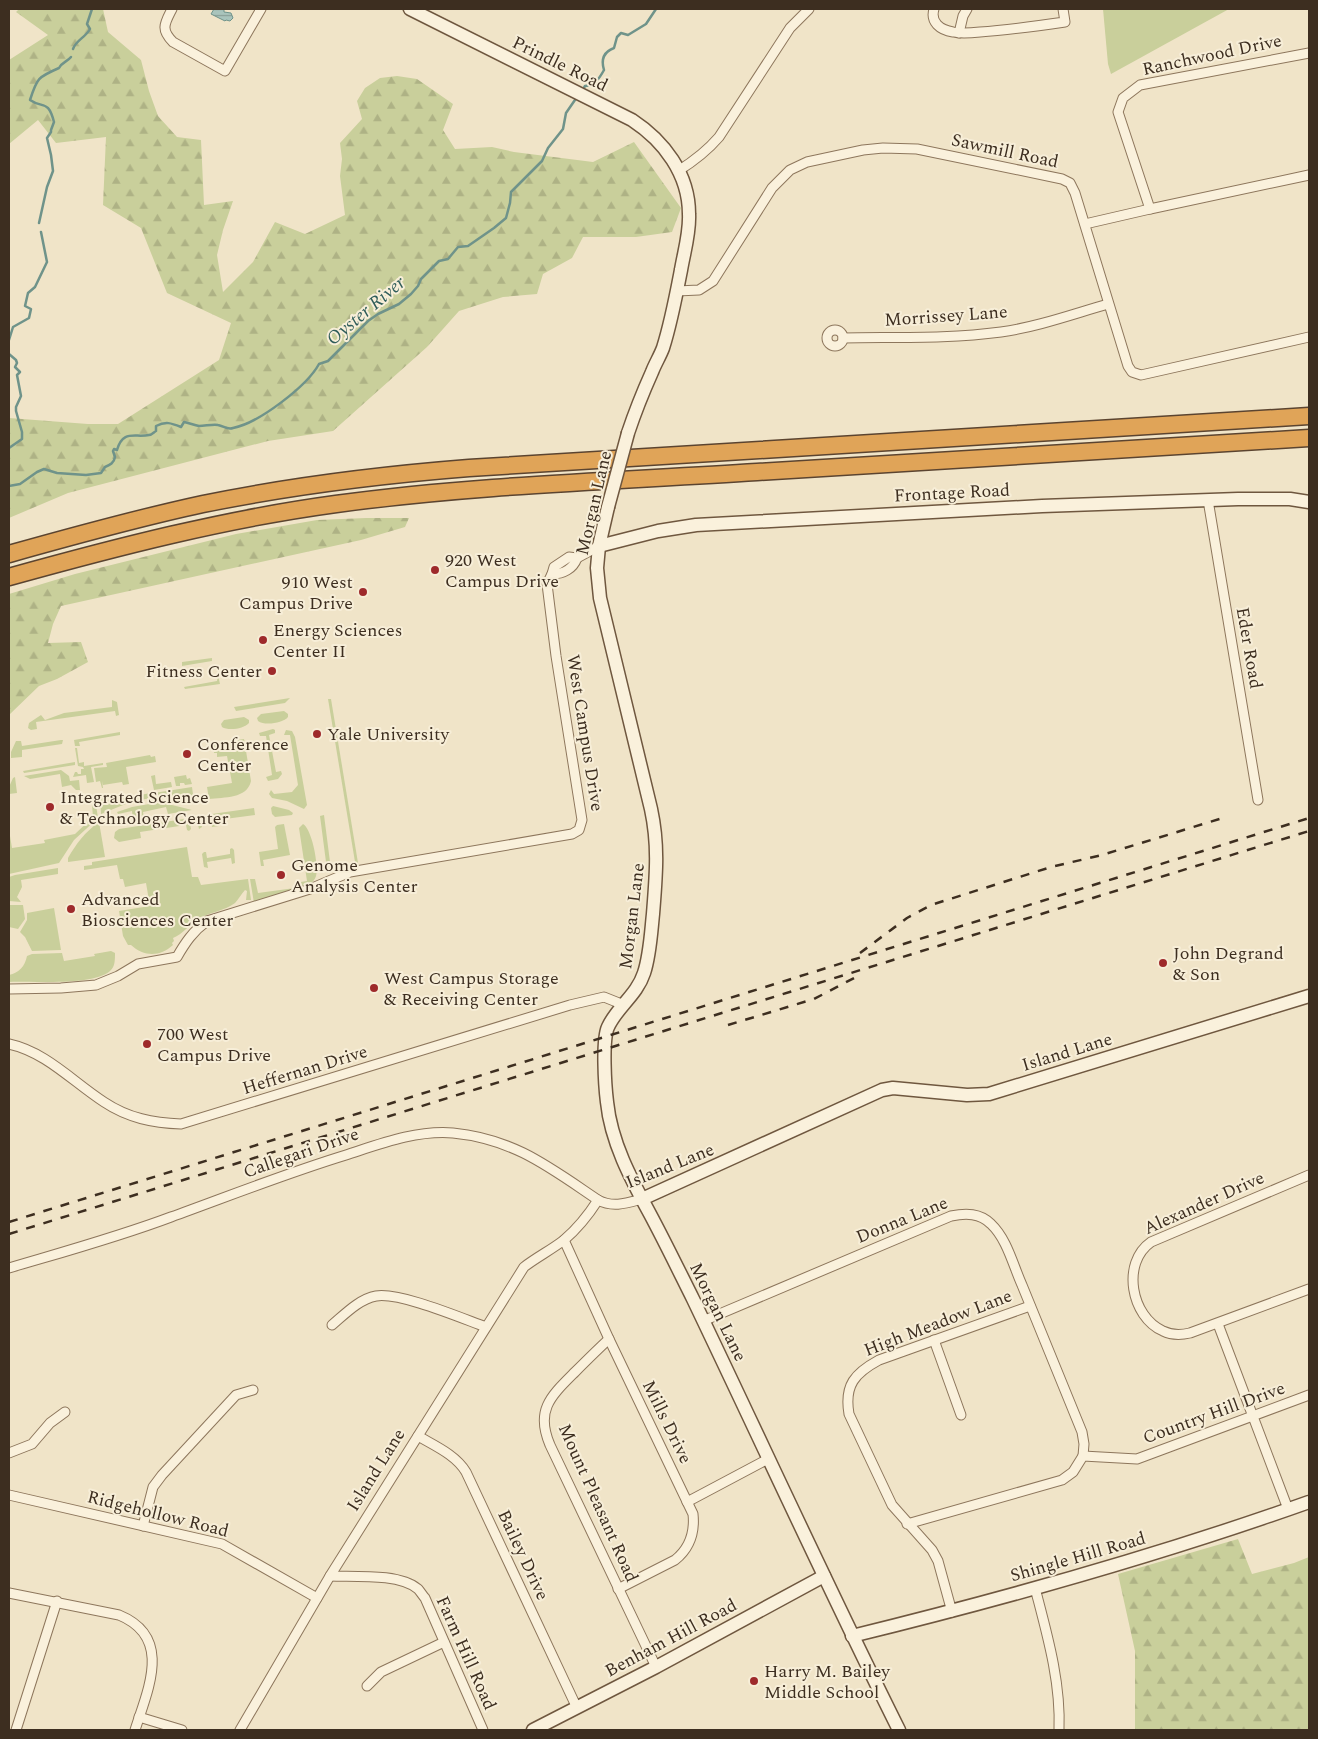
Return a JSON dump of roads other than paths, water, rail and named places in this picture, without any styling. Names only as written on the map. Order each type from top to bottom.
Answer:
[{"type":"highway","points":[[9,554],[203,504],[300,487],[397,474],[496,466],[1309,416]]},
{"type":"highway","points":[[9,577],[212,525],[310,508],[408,496],[516,487],[1309,438]]},
{"type":"street","points":[[172,9],[164,23],[166,36],[173,42],[225,71],[261,9]]},
{"type":"street","name":"Prindle Road","points":[[410,9],[632,120],[649,132],[664,147],[678,171]]},
{"type":"street","points":[[678,171],[692,163],[719,137],[790,28],[809,9]]},
{"type":"street","points":[[934,9],[933,16],[936,24],[948,31],[959,33],[1065,22],[1063,9]]},
{"type":"street","points":[[959,33],[963,16],[967,9]]},
{"type":"street","name":"Ranchwood Drive","points":[[1150,209],[1118,112],[1123,98],[1140,85],[1309,53]]},
{"type":"street","name":"Sawmill Road","points":[[677,291],[699,290],[713,282],[772,188],[790,170],[807,162],[863,150],[917,148],[1066,180],[1074,189],[1108,304],[1128,366],[1132,372],[1141,375],[1309,337]]},
{"type":"street","name":"Morgan Lane","points":[[678,171],[687,193],[689,212],[688,233],[677,291],[662,350],[636,408],[628,432],[599,546],[597,568],[600,598],[657,839],[652,920],[646,966],[641,981],[608,1027],[606,1033],[605,1065],[610,1125],[642,1199],[703,1321],[852,1636],[899,1730]]},
{"type":"street","points":[[1085,224],[1309,175]]},
{"type":"street","name":"Morrissey Lane","points":[[843,338],[963,335],[1002,332],[1042,323],[1108,304]]},
{"type":"street","name":"Frontage Road","points":[[599,546],[658,531],[696,525],[1042,506],[1268,498],[1309,502]]},
{"type":"street","name":"Eder Road","points":[[1208,500],[1258,800]]},
{"type":"street","name":"West Campus Drive","points":[[9,988],[80,987],[103,983],[138,964],[177,957],[189,938],[206,921],[310,889],[350,872],[572,834],[579,830],[582,820],[556,656],[547,584],[554,566],[558,563],[569,557],[577,558],[599,546]]},
{"type":"street","name":"Island Lane","points":[[240,1730],[330,1576],[524,1267],[564,1240],[577,1228],[598,1200],[606,1204],[616,1205],[642,1199],[882,1090],[893,1088],[967,1095],[989,1094],[1309,996]]},
{"type":"street","name":"Heffernan Drive","points":[[9,1044],[29,1050],[43,1058],[104,1102],[119,1110],[138,1118],[158,1123],[181,1124],[597,998],[604,997],[624,1005]]},
{"type":"street","name":"Callegari Drive","points":[[9,1268],[169,1218],[305,1168],[400,1137],[451,1133],[498,1142],[516,1148],[538,1160],[598,1200]]},
{"type":"street","name":"Alexander Drive","points":[[1309,1175],[1156,1239],[1146,1245],[1139,1255],[1133,1276],[1134,1291],[1143,1312],[1152,1324],[1165,1332],[1182,1334],[1218,1324],[1309,1290]]},
{"type":"street","name":"Donna Lane","points":[[703,1321],[951,1216],[973,1214],[983,1218],[998,1232],[1004,1242],[1082,1432],[1083,1456]]},
{"type":"street","name":"Mills Drive","points":[[564,1240],[693,1514],[692,1537],[685,1550],[675,1560],[618,1589]]},
{"type":"street","points":[[332,1326],[362,1301],[376,1296],[399,1297],[486,1327]]},
{"type":"street","name":"High Meadow Lane","points":[[952,1612],[938,1561],[932,1550],[892,1505],[849,1414],[849,1388],[853,1380],[865,1368],[879,1360],[1030,1306]]},
{"type":"street","points":[[1218,1324],[1288,1509]]},
{"type":"street","name":"Mount Pleasant Road","points":[[609,1339],[552,1395],[545,1409],[544,1428],[550,1446],[656,1667]]},
{"type":"street","points":[[934,1340],[962,1415]]},
{"type":"street","points":[[143,1526],[153,1488],[162,1475],[236,1395],[254,1390]]},
{"type":"street","name":"Country Hill Drive","points":[[1083,1456],[1137,1459],[1309,1395]]},
{"type":"street","points":[[9,1453],[32,1444],[50,1423],[65,1412]]},
{"type":"street","name":"Bailey Drive","points":[[418,1436],[453,1457],[463,1467],[577,1708]]},
{"type":"street","points":[[907,1524],[1062,1480],[1073,1472],[1083,1456]]},
{"type":"street","points":[[687,1502],[768,1458]]},
{"type":"street","name":"Ridgehollow Road","points":[[9,1495],[222,1544],[317,1598]]},
{"type":"street","name":"Shingle Hill Road","points":[[852,1636],[952,1612],[1178,1547],[1309,1502]]},
{"type":"street","name":"Farm Hill Road","points":[[330,1576],[388,1578],[418,1589],[425,1598],[483,1730]]},
{"type":"street","name":"Benham Hill Road","points":[[533,1730],[656,1667],[824,1576]]},
{"type":"street","points":[[1035,1588],[1048,1636],[1056,1682],[1059,1730]]},
{"type":"street","points":[[9,1592],[119,1615],[133,1622],[144,1633],[152,1652],[153,1667],[135,1730]]},
{"type":"street","points":[[16,1730],[57,1601]]},
{"type":"street","points":[[367,1686],[381,1672],[444,1642]]},
{"type":"street","points":[[139,1717],[182,1730]]},
{"type":"water","points":[[214,9],[224,9],[224,12],[231,13],[233,18],[230,21],[225,21],[211,14]]},
{"type":"waterway","points":[[73,49],[76,43],[90,29],[87,24],[92,9]]},
{"type":"waterway","name":"Oyster River","points":[[582,91],[585,86],[594,83],[604,70],[604,57],[607,52],[614,48],[617,37],[621,33],[628,35],[646,24],[656,9]]},
{"type":"waterway","points":[[39,223],[47,187],[53,171],[47,138],[54,122],[47,107],[30,100],[39,79],[59,68],[71,57]]},
{"type":"waterway","name":"Oyster River","points":[[9,486],[20,484],[44,469],[57,473],[86,475],[101,473],[105,467],[114,461],[113,451],[114,449],[117,450],[123,439],[130,436],[151,435],[156,431],[156,426],[163,423],[181,427],[184,422],[199,426],[220,425],[231,428],[244,425],[268,411],[293,393],[313,373],[319,364],[328,361],[368,321],[399,304],[411,294],[421,279],[439,261],[448,259],[458,247],[468,246],[506,218],[511,192],[542,161],[548,148],[563,129],[566,113],[577,97]]},
{"type":"waterway","points":[[9,340],[13,327],[29,318],[31,309],[25,306],[28,293],[35,287],[47,262],[41,232]]},
{"type":"waterway","points":[[9,354],[16,360],[15,367],[20,372],[17,375],[21,396],[16,411],[22,432],[22,439],[9,448]]},
{"type":"railway","points":[[860,953],[907,918],[931,905],[1051,867],[1102,855],[1226,817]]},
{"type":"railway","points":[[9,1222],[1309,818]]},
{"type":"railway","points":[[9,1234],[1309,831]]},
{"type":"railway","points":[[728,1025],[814,999],[856,977]]},
{"type":"place","name":"920 West Campus Drive","points":[[435,570]]},
{"type":"place","name":"910 West Campus Drive","points":[[363,592]]},
{"type":"place","name":"Energy Sciences Center II","points":[[263,640]]},
{"type":"place","name":"Fitness Center","points":[[272,671]]},
{"type":"place","name":"Yale University","points":[[317,734]]},
{"type":"place","name":"Conference Center","points":[[187,754]]},
{"type":"place","name":"Integrated Science & Technology Center","points":[[50,807]]},
{"type":"place","name":"Genome Analysis Center","points":[[281,875]]},
{"type":"place","name":"Advanced Biosciences Center","points":[[71,909]]},
{"type":"place","name":"John Degrand & Son","points":[[1163,963]]},
{"type":"place","name":"West Campus Storage & Receiving Center","points":[[374,988]]},
{"type":"place","name":"700 West Campus Drive","points":[[147,1044]]},
{"type":"place","name":"Harry M. Bailey Middle School","points":[[754,1681]]}]
